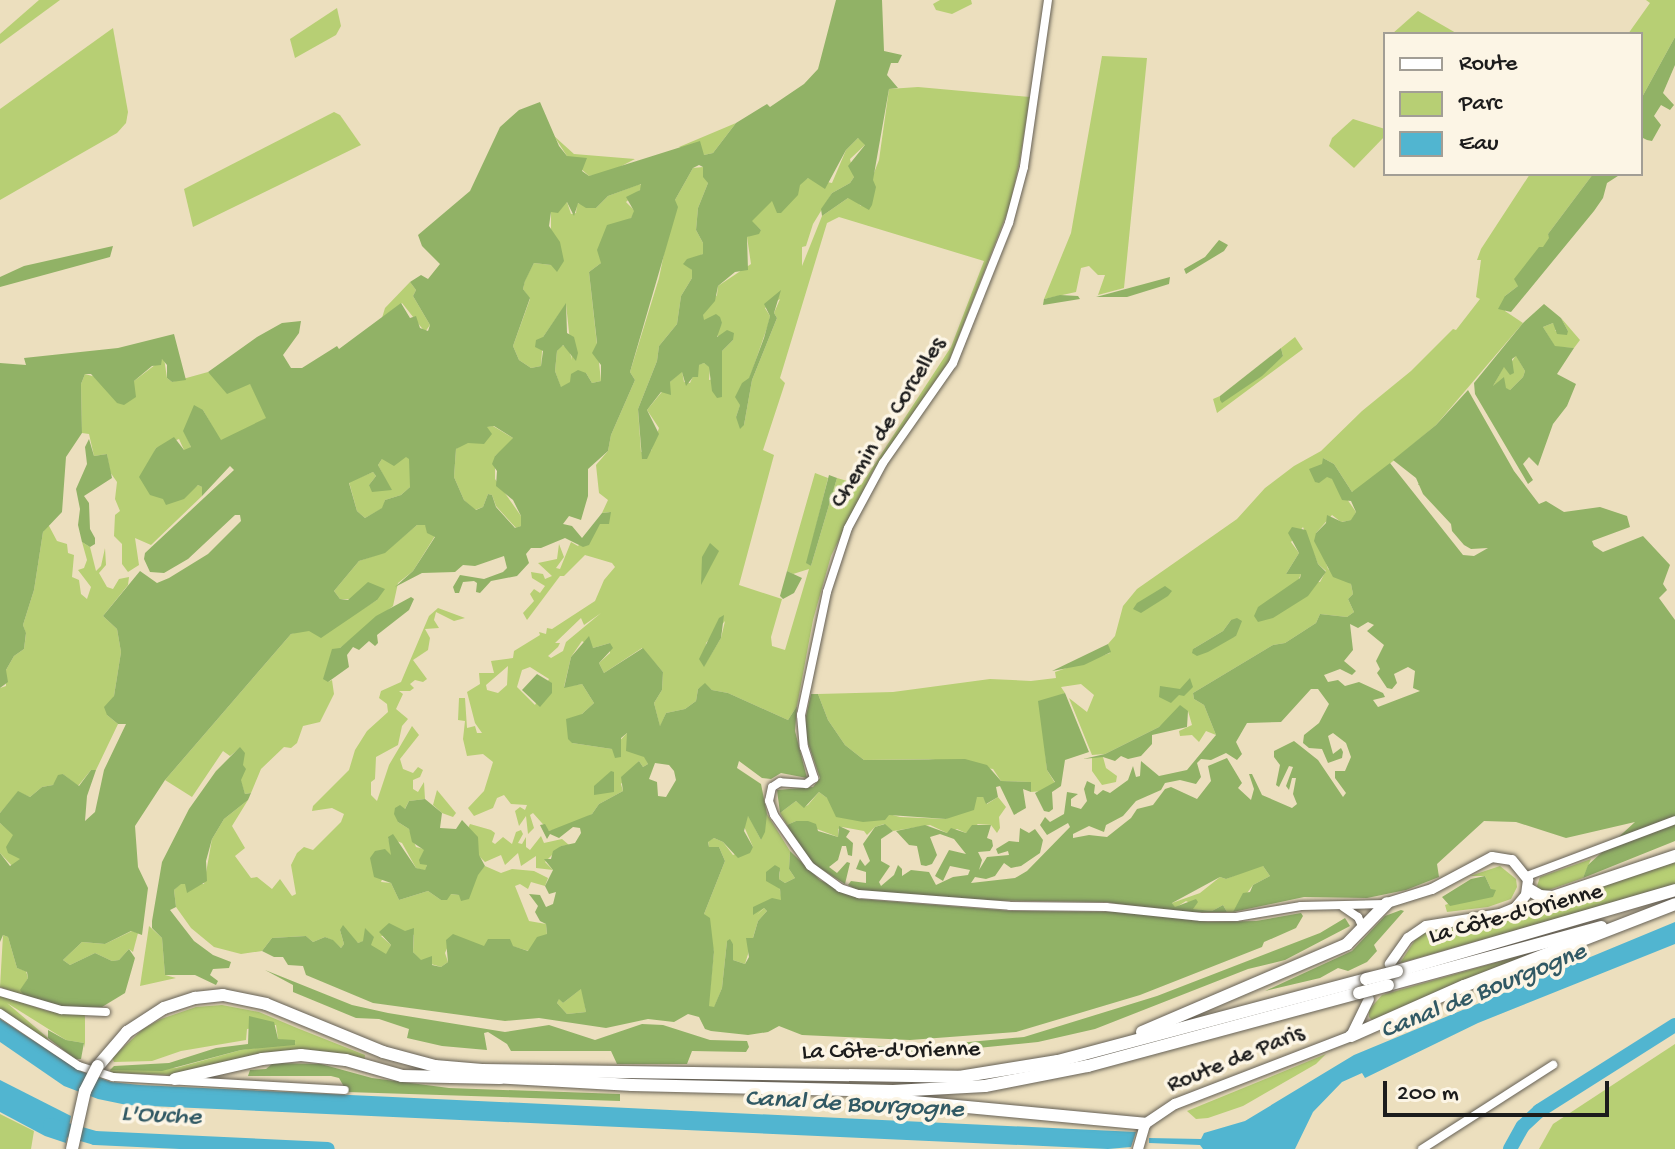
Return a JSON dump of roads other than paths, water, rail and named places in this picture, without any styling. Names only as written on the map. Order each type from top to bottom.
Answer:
[{"type":"highway","points":[[1527,883],[1540,896],[1553,897],[1675,856]]},
{"type":"highway","name":"La Côte-d'Orienne","points":[[72,1149],[85,1091],[98,1066],[121,1037],[148,1017],[175,1003],[206,996],[234,996],[280,1009],[402,1058],[435,1066],[482,1070],[934,1079],[1022,1069],[1090,1053],[1366,979],[1393,967],[1675,890]]},
{"type":"highway","points":[[1090,1053],[1347,944],[1387,903]]},
{"type":"highway","points":[[1351,1036],[1464,986],[1675,903]]},
{"type":"highway","name":"La Côte-d'Orienne","points":[[148,1017],[191,1005],[241,1005],[403,1066],[430,1072],[503,1078],[779,1089],[937,1090],[1028,1080],[1364,996],[1388,985],[1595,929],[1675,903]]},
{"type":"highway","points":[[175,1079],[262,1059],[301,1055],[346,1060],[416,1077],[503,1078]]},
{"type":"highway","points":[[779,1089],[1144,1127]]},
{"type":"main road","points":[[1387,903],[1432,889],[1492,857],[1512,860],[1527,883],[1520,903],[1507,912],[1443,921],[1419,930],[1408,938],[1393,967]]},
{"type":"main road","points":[[1351,1036],[1364,996]]},
{"type":"main road","name":"Route de Paris","points":[[1144,1127],[1175,1104],[1351,1036]]},
{"type":"main road","points":[[1138,1149],[1144,1127]]},
{"type":"street","name":"Chemin de Corcelles","points":[[1048,0],[1024,167],[1009,223],[953,363],[883,463],[848,528],[824,603],[801,715],[804,747],[814,778],[806,784],[780,782],[772,787],[769,801],[774,815],[799,855],[822,877],[859,894],[1010,906],[1106,907],[1201,917],[1339,905]]},
{"type":"street","points":[[1527,883],[1675,820]]},
{"type":"street","points":[[1339,905],[1387,903]]},
{"type":"street","points":[[1339,905],[1358,917],[1364,930]]},
{"type":"street","points":[[0,992],[61,1010],[106,1012]]},
{"type":"street","points":[[0,1013],[62,1056],[97,1073],[138,1079],[345,1090]]},
{"type":"street","points":[[1422,1149],[1553,1065]]},
{"type":"water","points":[[1675,922],[1675,944],[1478,1023],[1365,1078],[1362,1073],[1342,1082],[1313,1112],[1295,1149],[1203,1149],[1200,1145],[1149,1143],[1149,1138],[1201,1139],[1204,1133],[1245,1121],[1354,1055]]},
{"type":"water","points":[[0,1019],[80,1071],[111,1082],[140,1085],[1136,1132],[1131,1147],[1108,1149],[127,1105],[98,1099],[64,1086],[0,1042]]},
{"type":"water","points":[[0,1080],[71,1116],[66,1143],[45,1136],[0,1112]]},
{"type":"waterway","name":"L'Ouche","points":[[1510,1149],[1523,1126],[1539,1111],[1675,1025]]},
{"type":"waterway","name":"L'Ouche","points":[[50,1125],[95,1138],[328,1149]]},
{"type":"water label","name":"Canal de Bourgogne","points":[[1484,993]]},
{"type":"water label","name":"Canal de Bourgogne","points":[[854,1106]]}]
